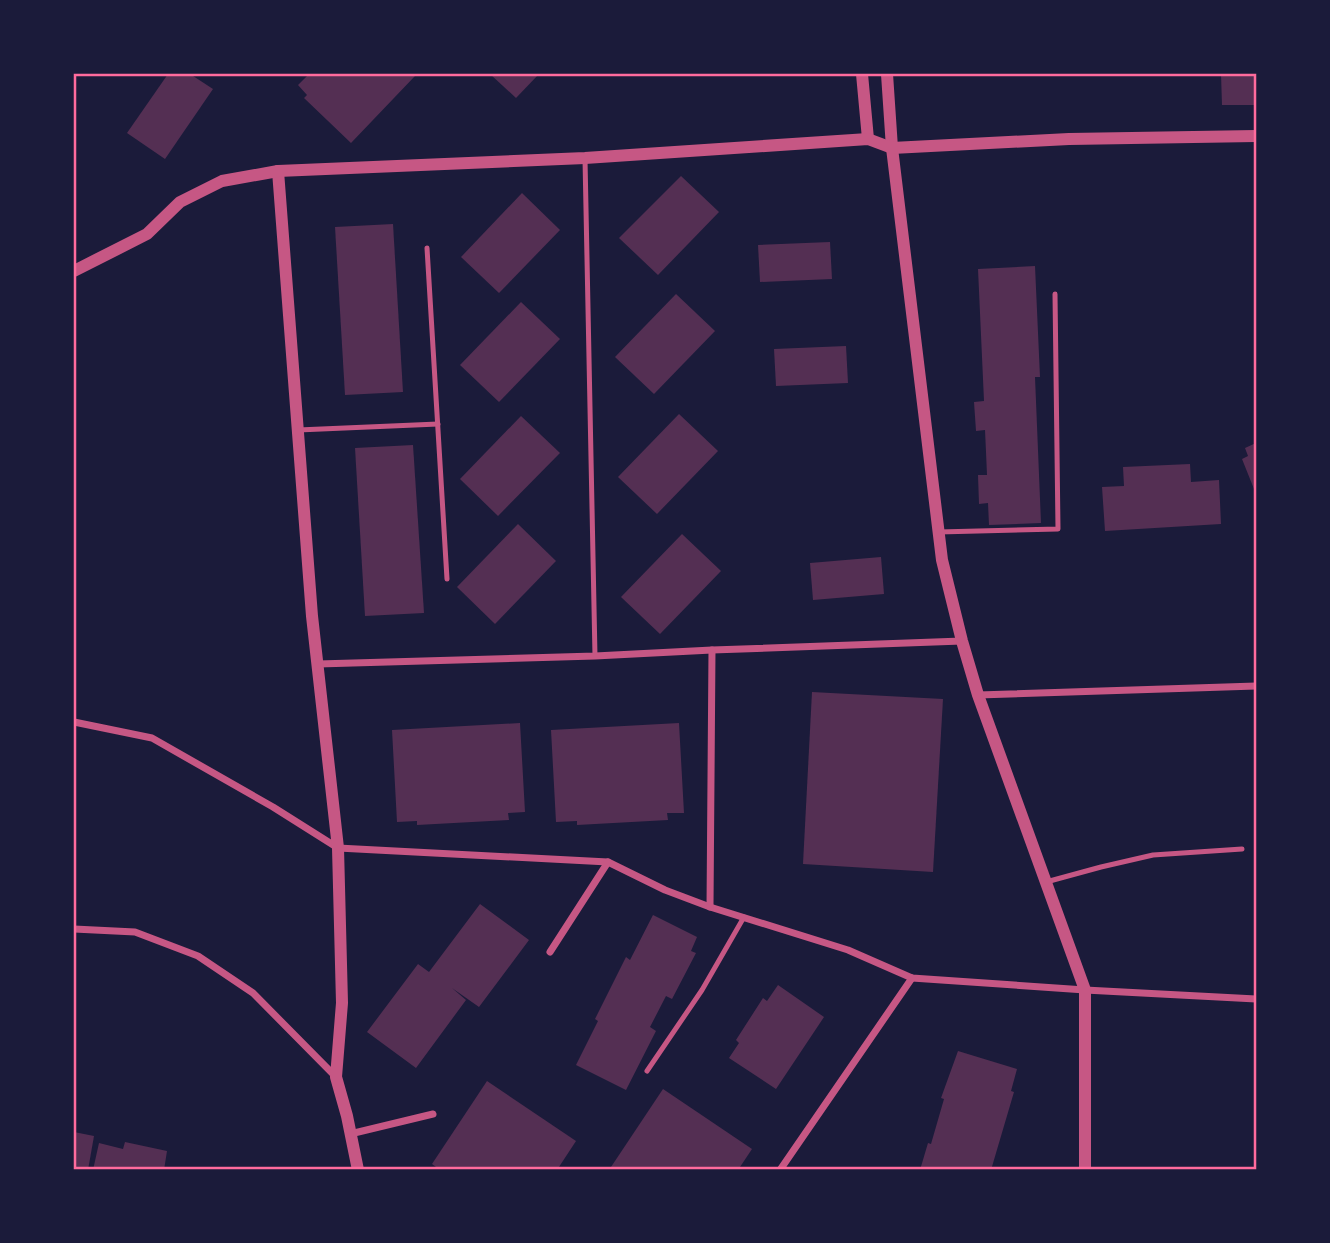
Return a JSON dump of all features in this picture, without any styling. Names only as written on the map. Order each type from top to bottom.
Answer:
[{"type":"street","points":[[862,74],[869,139]]},
{"type":"street","points":[[887,74],[892,148],[942,560],[978,695],[1085,990],[1085,1170]]},
{"type":"street","points":[[74,271],[147,234],[180,202],[222,180],[278,170],[585,159],[869,139],[892,148],[1069,139],[1256,136]]},
{"type":"street","points":[[278,170],[312,615],[338,848],[342,1003],[336,1077],[358,1170]]},
{"type":"street","points":[[318,664],[962,641]]},
{"type":"street","points":[[710,907],[712,650]]},
{"type":"street","points":[[978,695],[1256,686]]},
{"type":"street","points":[[74,722],[152,738],[273,807],[338,848],[608,862],[665,890],[710,907],[848,950],[912,978],[1256,999]]},
{"type":"street","points":[[550,952],[608,862]]},
{"type":"street","points":[[74,929],[135,932],[198,956],[253,993],[336,1077]]},
{"type":"street","points":[[780,1170],[912,978]]},
{"type":"street","points":[[351,1134],[433,1114]]},
{"type":"lane","points":[[585,159],[595,656]]},
{"type":"lane","points":[[428,248],[447,579]]},
{"type":"lane","points":[[939,532],[1058,529],[1055,295]]},
{"type":"lane","points":[[298,430],[438,424]]},
{"type":"lane","points":[[1046,882],[1153,855],[1242,849]]},
{"type":"lane","points":[[647,1071],[702,990],[744,917]]},
{"type":"building","points":[[168,74],[190,74],[213,89],[165,159],[127,133]]},
{"type":"building","points":[[309,74],[415,76],[351,143],[304,98],[307,95],[298,85]]},
{"type":"building","points":[[490,74],[539,74],[516,98]]},
{"type":"building","points":[[1221,74],[1256,74],[1256,105],[1222,105]]},
{"type":"building","points":[[681,176],[719,212],[658,275],[619,238]]},
{"type":"building","points":[[522,193],[560,230],[499,293],[461,257]]},
{"type":"building","points":[[393,224],[403,392],[345,395],[335,227]]},
{"type":"building","points":[[830,242],[832,279],[760,282],[758,245]]},
{"type":"building","points":[[1035,266],[1040,377],[1035,377],[1041,523],[989,525],[988,503],[979,504],[978,475],[987,475],[985,430],[976,431],[974,402],[984,401],[978,269]]},
{"type":"building","points":[[676,294],[715,331],[654,394],[615,357]]},
{"type":"building","points":[[521,302],[560,339],[499,402],[460,365]]},
{"type":"building","points":[[846,346],[848,383],[776,386],[774,349]]},
{"type":"building","points":[[679,414],[718,451],[657,514],[618,477]]},
{"type":"building","points":[[521,416],[560,453],[498,516],[460,479]]},
{"type":"building","points":[[1256,443],[1256,494],[1242,459],[1248,456],[1245,448]]},
{"type":"building","points":[[413,445],[424,613],[365,616],[355,448]]},
{"type":"building","points":[[1190,464],[1191,482],[1219,480],[1221,524],[1105,531],[1102,487],[1124,486],[1123,467]]},
{"type":"building","points":[[518,524],[556,561],[495,624],[457,587]]},
{"type":"building","points":[[682,534],[721,571],[660,634],[621,597]]},
{"type":"building","points":[[881,557],[884,594],[813,600],[810,563]]},
{"type":"building","points":[[812,692],[943,699],[933,872],[803,864]]},
{"type":"building","points":[[520,723],[525,812],[508,813],[509,820],[417,825],[417,821],[397,822],[392,730]]},
{"type":"building","points":[[679,723],[684,813],[667,813],[668,820],[577,825],[577,821],[556,822],[551,730]]},
{"type":"building","points":[[480,904],[529,940],[479,1007],[452,988],[466,1000],[416,1068],[367,1032],[418,964],[429,972]]},
{"type":"building","points":[[653,915],[697,937],[691,951],[696,953],[672,999],[666,996],[650,1027],[656,1031],[626,1090],[576,1065],[626,957],[630,960]]},
{"type":"building","points":[[778,985],[824,1017],[776,1089],[729,1058],[739,1043],[736,1040],[763,998],[767,1001]]},
{"type":"building","points":[[958,1051],[1017,1069],[1011,1091],[1014,1092],[991,1170],[920,1170],[928,1143],[931,1144],[944,1099],[941,1098]]},
{"type":"building","points":[[487,1081],[576,1141],[557,1170],[440,1170],[432,1164]]},
{"type":"building","points":[[663,1089],[752,1149],[738,1170],[609,1170]]},
{"type":"building","points":[[74,1132],[94,1136],[88,1170],[74,1170]]},
{"type":"building","points":[[125,1142],[167,1151],[164,1170],[93,1170],[99,1143],[123,1149]]}]
